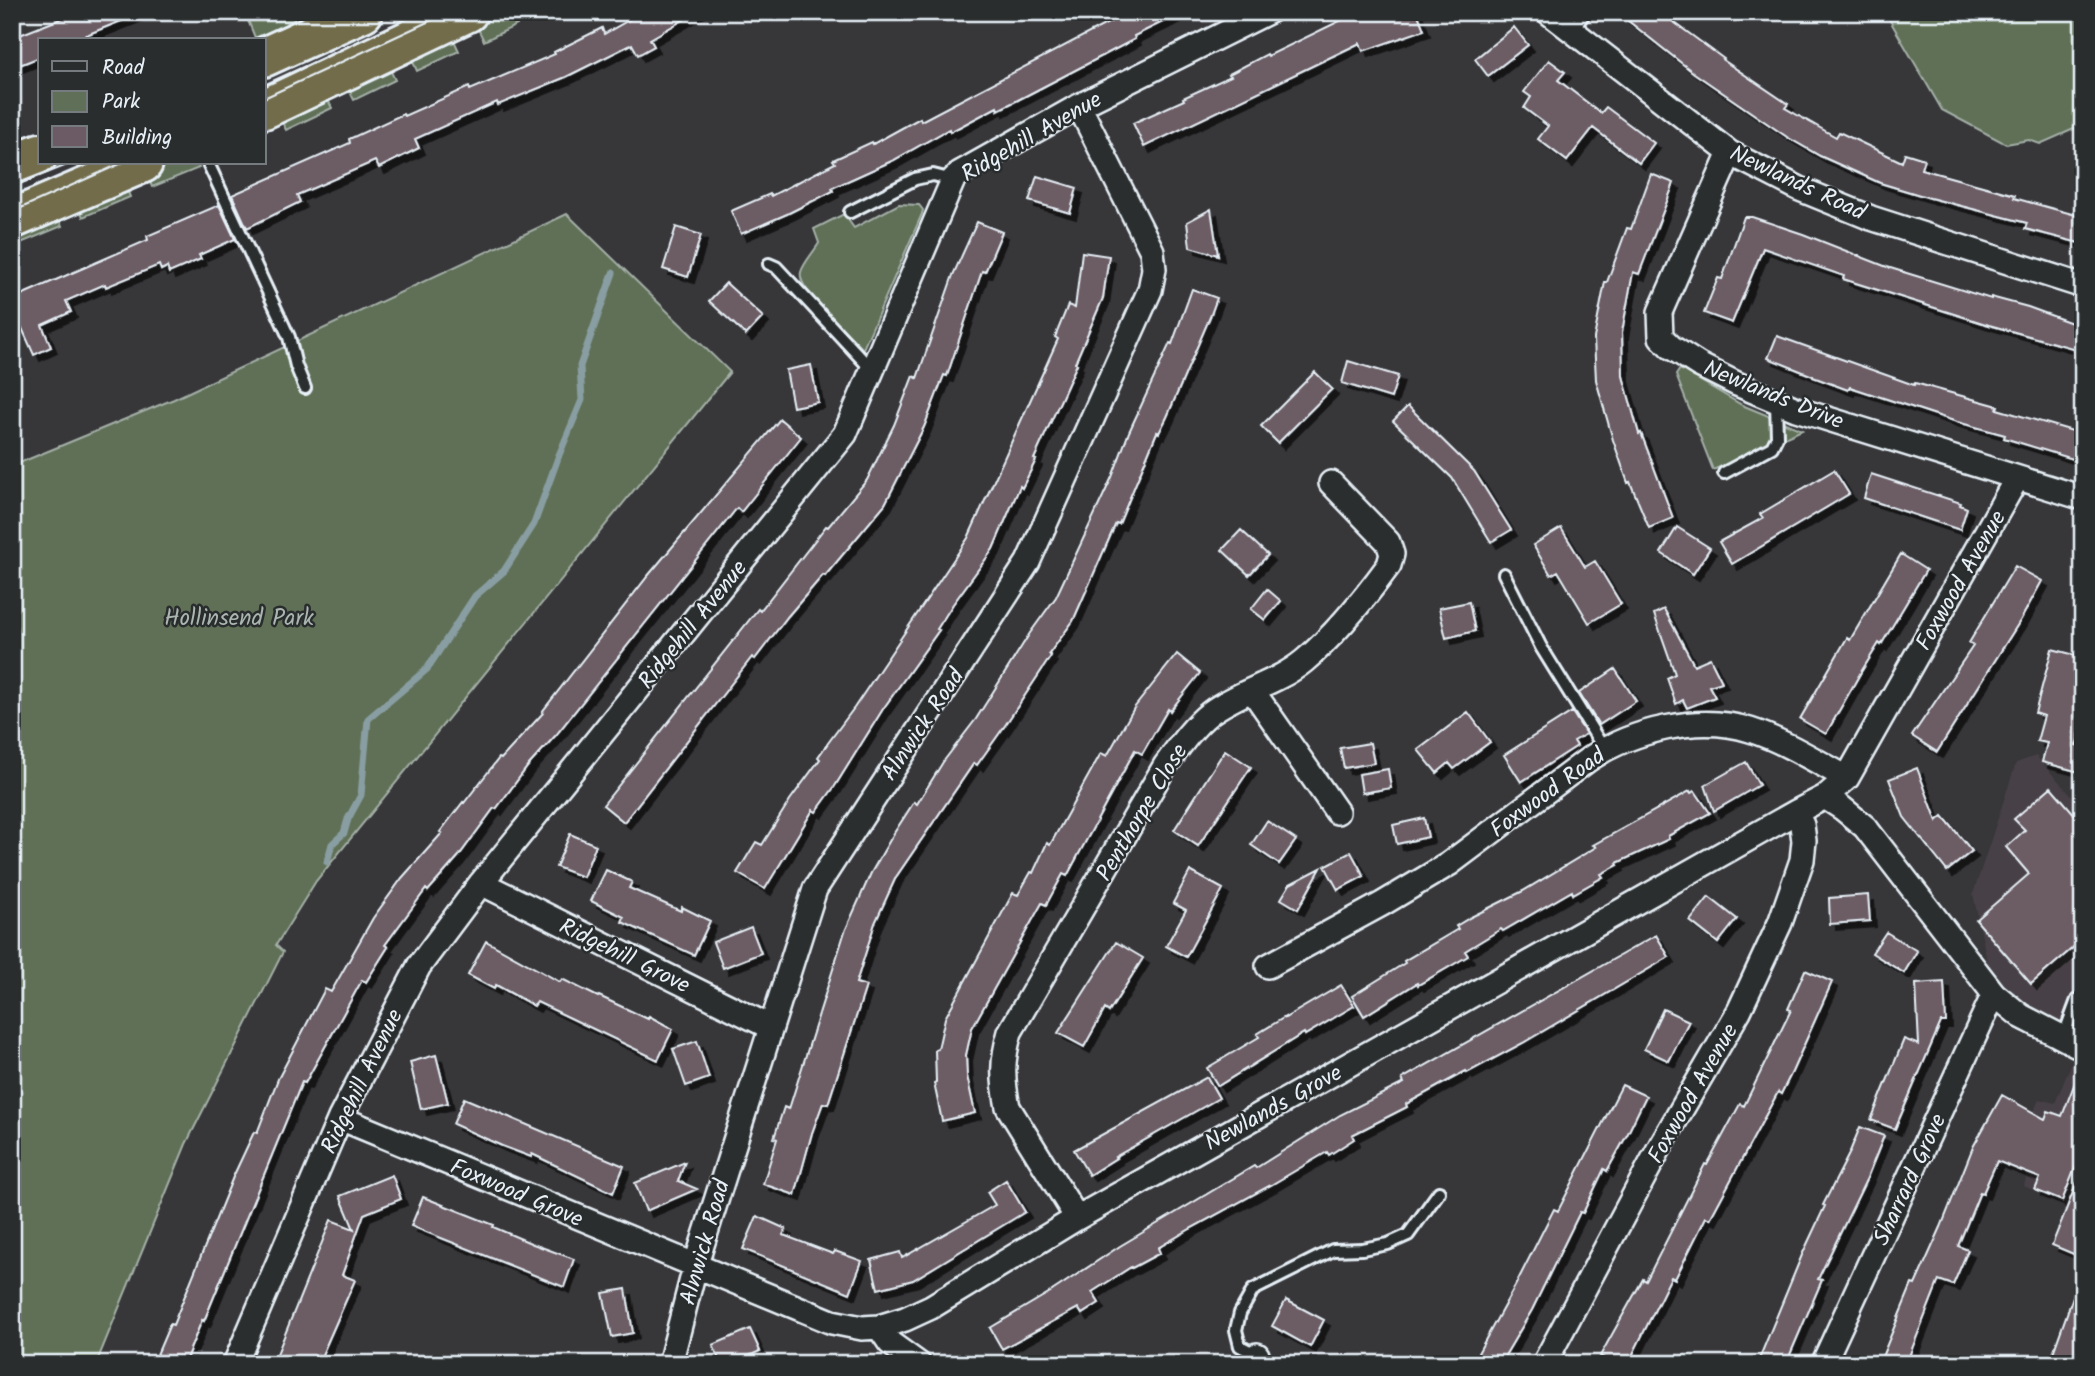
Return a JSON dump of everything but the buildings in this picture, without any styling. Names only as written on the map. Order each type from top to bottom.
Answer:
[{"type":"highway","points":[[266,56],[363,12]]},
{"type":"highway","points":[[266,108],[468,12]]},
{"type":"highway","points":[[12,164],[38,154]]},
{"type":"highway","points":[[12,219],[141,164]]},
{"type":"street","name":"Ridgehill Avenue","points":[[235,1364],[340,1118],[419,966],[481,883],[845,434],[953,180],[960,173],[1079,106],[1268,12]]},
{"type":"street","name":"Newlands Road","points":[[1548,12],[1578,21],[1730,153],[1800,189],[1871,218],[2083,286]]},
{"type":"street","name":"Alnwick Road","points":[[670,1364],[695,1267],[814,889],[1028,562],[1150,290],[1154,269],[1152,251],[1079,106]]},
{"type":"street","name":"Newlands Drive","points":[[1730,153],[1660,312],[1661,337],[1671,347],[1699,365],[1796,409],[2083,498]]},
{"type":"street","name":"Foxwood Avenue","points":[[1836,788],[2017,478]]},
{"type":"street","name":"Penthorpe Close","points":[[1077,1218],[1007,1107],[1003,1087],[1003,1059],[1010,1032],[1172,756],[1186,737],[1210,713],[1278,678],[1304,660],[1390,565],[1392,554],[1388,542],[1331,483]]},
{"type":"street","points":[[1252,690],[1337,812]]},
{"type":"street","name":"Foxwood Road","points":[[1268,966],[1449,864],[1604,749],[1663,728],[1722,725],[1748,730],[1779,741],[1836,788],[1842,808],[1865,827],[1994,994],[2021,1016],[2073,1043]]},
{"type":"street","name":"Newlands Grove","points":[[695,1267],[832,1322],[862,1328],[879,1327],[905,1320],[1077,1218],[1836,788]]},
{"type":"street","name":"Foxwood Avenue","points":[[1544,1364],[1656,1156],[1739,1011],[1780,923],[1802,860],[1803,833],[1796,812]]},
{"type":"street","name":"Ridgehill Grove","points":[[481,883],[770,1027]]},
{"type":"street","name":"Sharrard Grove","points":[[1823,1364],[1994,994]]},
{"type":"street","name":"Foxwood Grove","points":[[340,1118],[695,1267]]},
{"type":"street","points":[[879,1327],[890,1343],[919,1364]]},
{"type":"lane","points":[[208,164],[289,337],[305,388]]},
{"type":"lane","points":[[850,212],[915,179],[933,175],[953,180]]},
{"type":"lane","points":[[769,264],[776,267],[872,370]]},
{"type":"lane","points":[[1724,473],[1772,447],[1777,438],[1776,400]]},
{"type":"lane","points":[[1504,574],[1541,647],[1604,749]]},
{"type":"lane","points":[[2073,1043],[2077,1000]]},
{"type":"lane","points":[[1254,1359],[1240,1346],[1236,1330],[1240,1313],[1253,1290],[1333,1250],[1375,1247],[1408,1235],[1439,1192]]},
{"type":"shaded area","points":[[2036,756],[2083,808],[2083,1214],[2024,1186],[2028,1170],[2013,1163],[2039,1099],[2055,1103],[2077,1050],[1994,994],[1973,894],[2016,763]]},
{"type":"green space","points":[[260,12],[296,12],[302,25],[255,38],[247,18]]},
{"type":"green space","points":[[492,12],[512,12],[517,25],[484,41],[474,21]]},
{"type":"green space","points":[[1885,12],[2083,12],[2083,125],[2040,144],[2029,140],[2006,144],[1942,110]]},
{"type":"green space","points":[[451,34],[459,51],[417,71],[409,53]]},
{"type":"green space","points":[[387,63],[395,80],[354,100],[345,82]]},
{"type":"green space","points":[[324,92],[332,108],[286,130],[278,114]]},
{"type":"green space","points":[[168,164],[197,164],[199,168],[152,187],[146,173]]},
{"type":"green space","points":[[124,182],[130,197],[83,217],[77,202]]},
{"type":"green space","points":[[899,204],[919,205],[923,210],[863,349],[815,301],[802,280],[801,272],[819,243],[814,229],[844,214],[854,228]]},
{"type":"green space","points":[[56,211],[62,226],[16,245],[13,238]]},
{"type":"green space","name":"Hollinsend Park","points":[[567,214],[730,372],[316,881],[276,945],[283,952],[186,1144],[96,1364],[12,1364],[12,466],[174,399]]},
{"type":"green space","points":[[1680,369],[1742,405],[1802,430],[1713,470],[1676,375]]},
{"type":"waterway","points":[[327,862],[332,844],[344,833],[361,795],[368,719],[427,669],[475,596],[504,571],[534,524],[582,400],[580,366],[613,273]]},
{"type":"tram line","points":[[266,84],[422,12]]},
{"type":"tram line","points":[[266,97],[449,12]]},
{"type":"tram line","points":[[12,187],[70,164]]},
{"type":"tram line","points":[[12,212],[120,164]]}]
